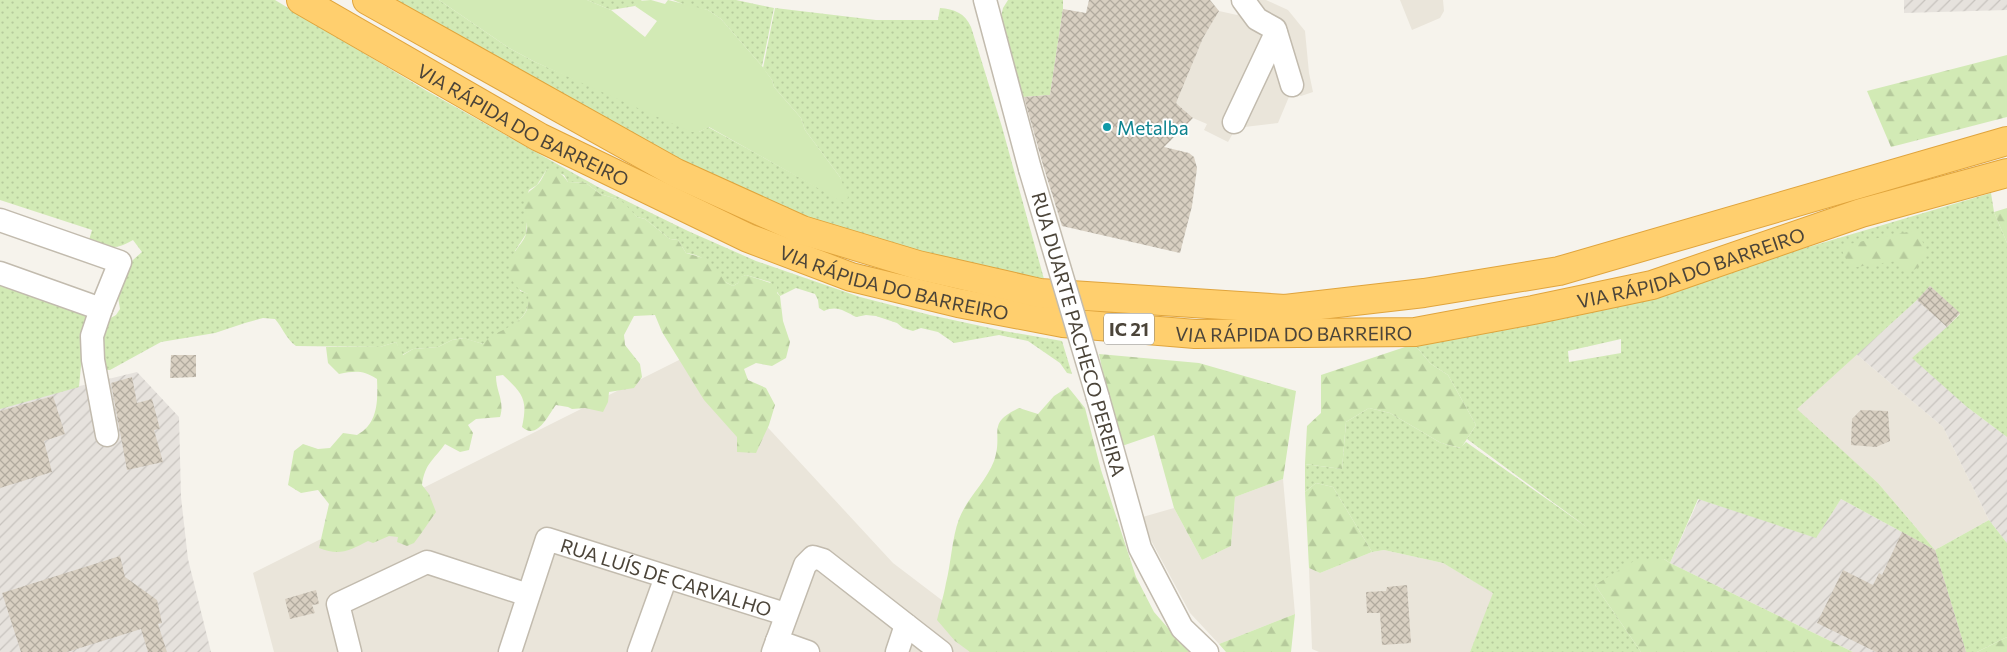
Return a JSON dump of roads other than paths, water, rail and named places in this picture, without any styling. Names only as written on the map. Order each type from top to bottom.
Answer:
[{"type":"highway","name":"VIA RÁPIDA DO BARREIRO","points":[[301,0],[539,137],[748,238],[851,277],[958,303],[1063,323],[1195,334],[1415,332],[1652,285],[1861,213],[2007,174]]},
{"type":"highway","name":"VIA RÁPIDA DO BARREIRO","points":[[367,0],[676,173],[802,230],[918,265],[1040,293],[1285,309],[1443,290],[1559,272],[2007,141]]},
{"type":"street","name":"RUA DUARTE PACHECO PEREIRA","points":[[985,0],[1030,169],[1140,548],[1182,628],[1207,652]]},
{"type":"street","points":[[1243,0],[1257,19],[1275,30],[1292,85]]},
{"type":"street","points":[[1234,122],[1276,33]]},
{"type":"street","points":[[0,220],[120,262],[92,336],[92,360],[107,435]]},
{"type":"street","points":[[0,273],[101,308]]},
{"type":"street","name":"RUA LUÍS DE CARVALHO","points":[[528,595],[547,539],[785,614]]},
{"type":"street","points":[[808,652],[775,647],[785,614],[805,565],[813,557],[824,560],[941,652]]},
{"type":"street","points":[[350,652],[338,604],[426,562],[528,595],[510,652]]},
{"type":"street","points":[[639,652],[666,577]]},
{"type":"street","points":[[897,652],[906,625]]},
{"type":"place","name":"Metalba","points":[[1107,127]]}]
